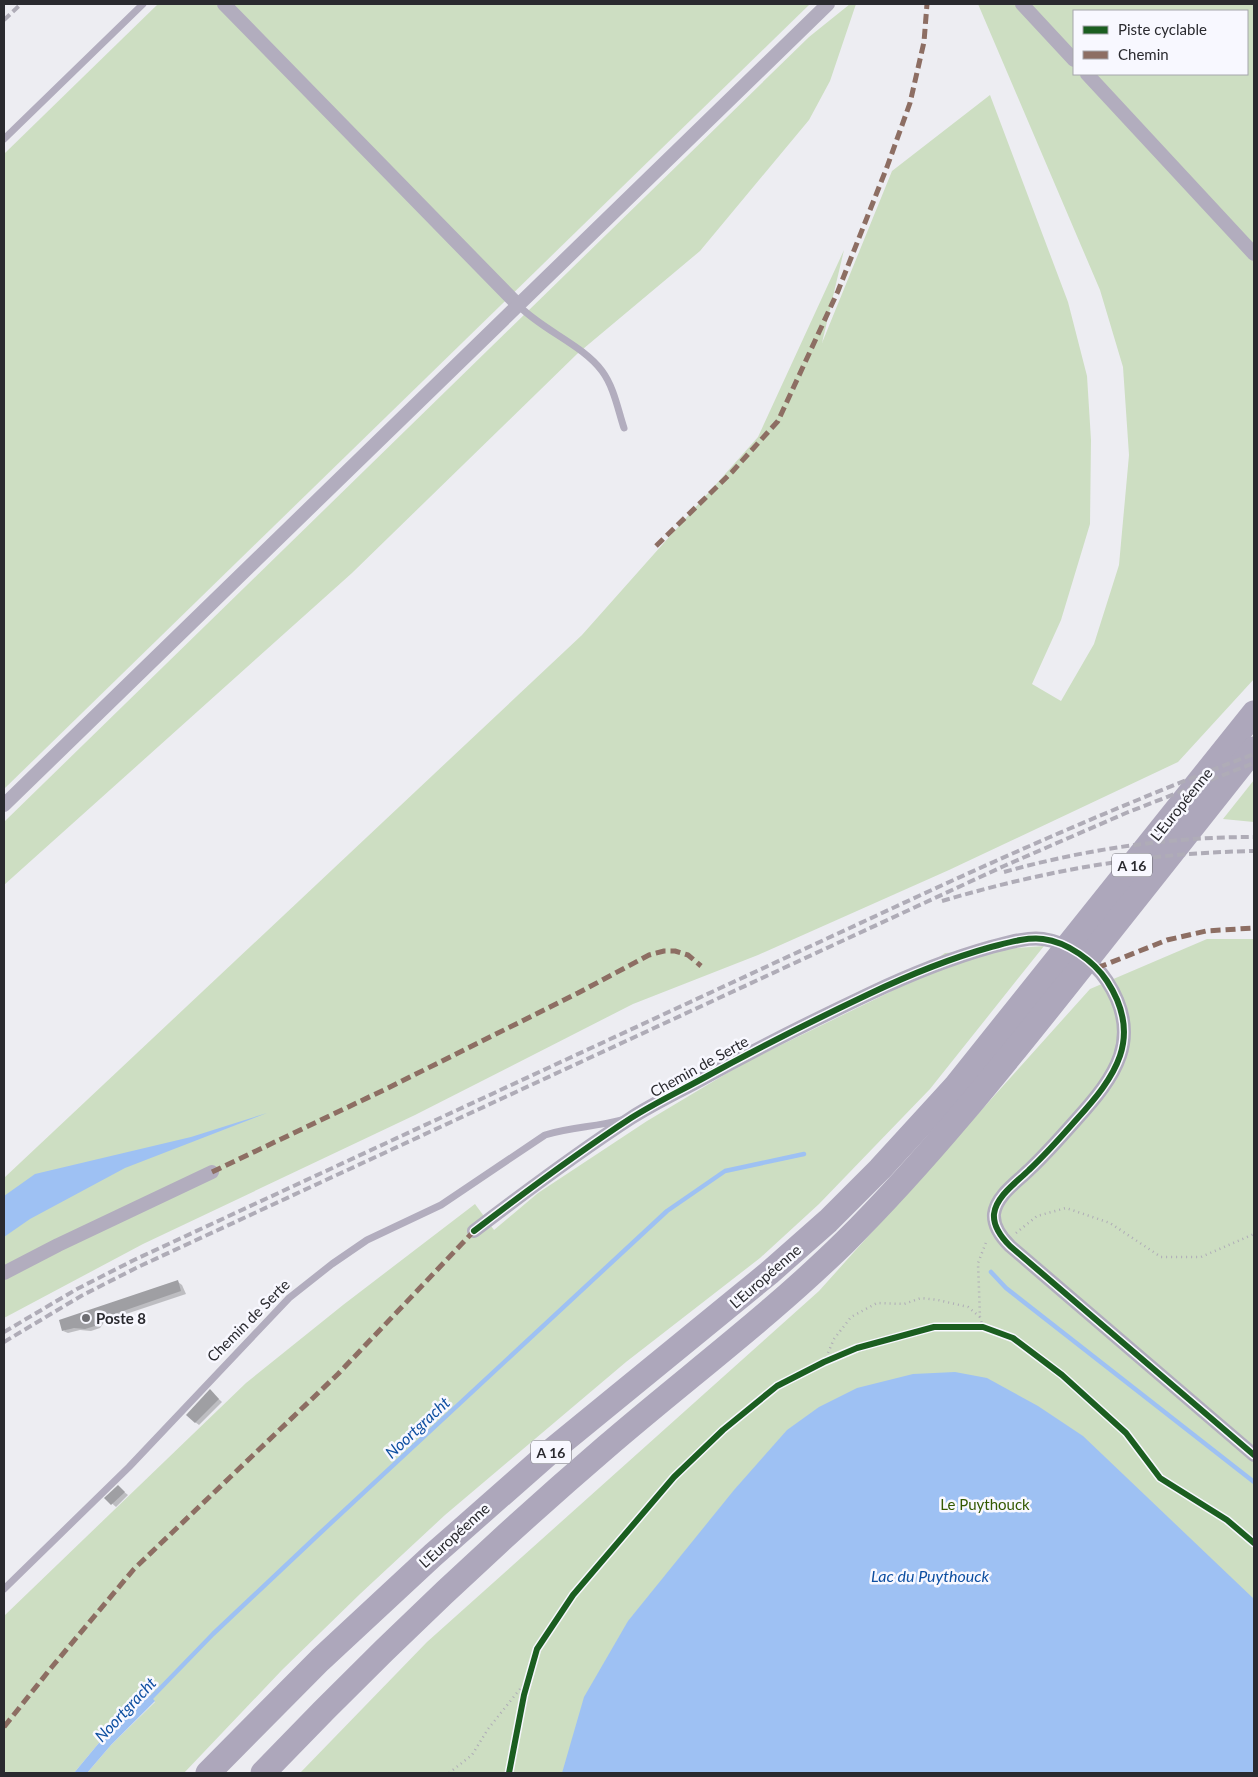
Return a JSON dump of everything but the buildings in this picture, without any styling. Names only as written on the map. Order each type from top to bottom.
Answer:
[{"type":"highway","name":"L'Européenne","points":[[263,1773],[358,1675],[475,1562],[606,1447],[743,1334],[844,1243],[916,1167],[1019,1026],[1254,713]]},
{"type":"highway","name":"L'Européenne","points":[[208,1773],[325,1655],[450,1539],[568,1437],[723,1312],[828,1220],[926,1121],[955,1087],[1019,1026],[1254,749]]},
{"type":"street","points":[[224,4],[518,305]]},
{"type":"street","points":[[4,805],[828,4]]},
{"type":"street","points":[[1022,4],[1073,59]]},
{"type":"street","points":[[1088,75],[1254,254]]},
{"type":"street","name":"Chemin de Serte","points":[[633,1116],[777,1038],[917,972],[968,954],[1010,943],[1037,939],[1054,942],[1074,951],[1097,968],[1111,987],[1122,1014],[1124,1036],[1118,1063],[1109,1082],[1044,1155],[1000,1199],[995,1210],[994,1222]]},
{"type":"street","points":[[474,1231],[546,1176],[633,1116]]},
{"type":"street","points":[[4,1272],[212,1172]]},
{"type":"street","points":[[994,1222],[1003,1239],[1126,1347],[1254,1455]]},
{"type":"lane","points":[[4,139],[144,4]]},
{"type":"lane","points":[[518,305],[533,320],[589,357],[602,370],[609,383],[624,428]]},
{"type":"lane","name":"Chemin de Serte","points":[[4,1589],[129,1467],[289,1298],[332,1264],[367,1240],[441,1205],[546,1136],[560,1130],[610,1123],[633,1116]]},
{"type":"path","points":[[1003,1239],[1018,1232],[1037,1216],[1066,1208],[1110,1223],[1161,1258],[1201,1257],[1254,1234]]},
{"type":"path","points":[[983,1327],[980,1317],[978,1262],[994,1222]]},
{"type":"path","points":[[824,1362],[834,1339],[850,1317],[876,1303],[904,1304],[921,1298],[938,1300],[968,1306],[980,1317]]},
{"type":"path","points":[[449,1773],[472,1755],[488,1730],[528,1679]]},
{"type":"green space","points":[[158,4],[810,4],[4,789],[4,154]]},
{"type":"green space","points":[[850,4],[856,4],[830,81],[809,120],[700,251],[577,354],[352,573],[4,885],[4,822],[809,37]]},
{"type":"green space","points":[[978,4],[1254,4],[1254,679],[1178,762],[949,870],[758,955],[633,1004],[415,1115],[143,1244],[4,1318],[4,1178],[582,635],[758,437],[844,250],[822,343],[892,171],[990,95],[1068,302],[1087,376],[1091,440],[1090,524],[1061,620],[1032,684],[1061,701],[1094,644],[1119,565],[1129,455],[1123,367],[1100,290]]},
{"type":"green space","points":[[1254,780],[1254,822],[1223,819]]},
{"type":"green space","name":"Le Puythouck","points":[[1207,939],[1254,939],[1254,1773],[300,1773],[427,1642],[819,1291],[1090,989]]},
{"type":"green space","points":[[1044,946],[930,1089],[819,1204],[760,1258],[626,1362],[445,1515],[282,1670],[184,1773],[87,1773],[111,1745],[155,1702],[147,1693],[108,1732],[74,1773],[4,1773],[4,1616],[246,1383],[343,1305],[475,1204],[494,1230],[538,1193],[647,1121],[744,1063],[890,992],[945,953]]},
{"type":"water","points":[[267,1113],[125,1168],[30,1219],[4,1237],[4,1196],[35,1174],[191,1137]]},
{"type":"water","name":"Lac du Puythouck","points":[[955,1372],[987,1378],[1038,1406],[1083,1436],[1254,1599],[1254,1773],[562,1773],[584,1697],[628,1621],[734,1490],[787,1430],[819,1407],[857,1388],[913,1374]]},
{"type":"water","points":[[147,1693],[155,1701],[111,1745],[87,1773],[74,1773],[108,1732]]},
{"type":"waterway","name":"Noortgracht","points":[[149,1700],[213,1634],[667,1211],[725,1171],[804,1154]]},
{"type":"waterway","points":[[991,1272],[1006,1288],[1254,1482]]},
{"type":"railway","points":[[4,20],[21,4]]},
{"type":"railway","points":[[4,1332],[77,1289],[134,1260],[895,907],[1073,827],[1254,754]]},
{"type":"railway","points":[[4,1342],[81,1296],[138,1267],[1004,866],[1126,813],[1254,763]]},
{"type":"railway","points":[[1004,872],[1066,857],[1128,846],[1191,839],[1254,837]]},
{"type":"railway","points":[[942,901],[1020,880],[1096,865],[1174,855],[1254,851]]},
{"type":"marked path","points":[[656,546],[732,472],[778,421],[838,291],[910,103],[924,42],[927,4]]},
{"type":"marked path","points":[[1097,968],[1167,940],[1206,931],[1254,928]]},
{"type":"marked path","points":[[212,1172],[388,1088],[578,993],[649,955],[664,951],[675,951],[688,955],[701,966]]},
{"type":"marked path","points":[[4,1727],[134,1569],[338,1374],[474,1231]]},
{"type":"cycle path","points":[[474,1231],[551,1173],[631,1118],[742,1057],[826,1014],[944,962],[1017,941],[1030,939],[1052,941],[1070,948],[1095,966],[1102,974],[1118,1002],[1123,1021],[1124,1039],[1120,1056],[1113,1072],[1090,1104],[1035,1164],[1003,1195],[994,1214],[997,1227],[1001,1236],[1010,1246],[1254,1455]]},
{"type":"cycle path","points":[[509,1773],[524,1695],[537,1649],[573,1595],[674,1477],[723,1430],[777,1386],[824,1362],[857,1348],[934,1327],[983,1327],[1013,1338],[1062,1375],[1126,1433],[1160,1478],[1227,1520],[1254,1543]]},
{"type":"place","name":"Poste 8","points":[[86,1318]]}]
